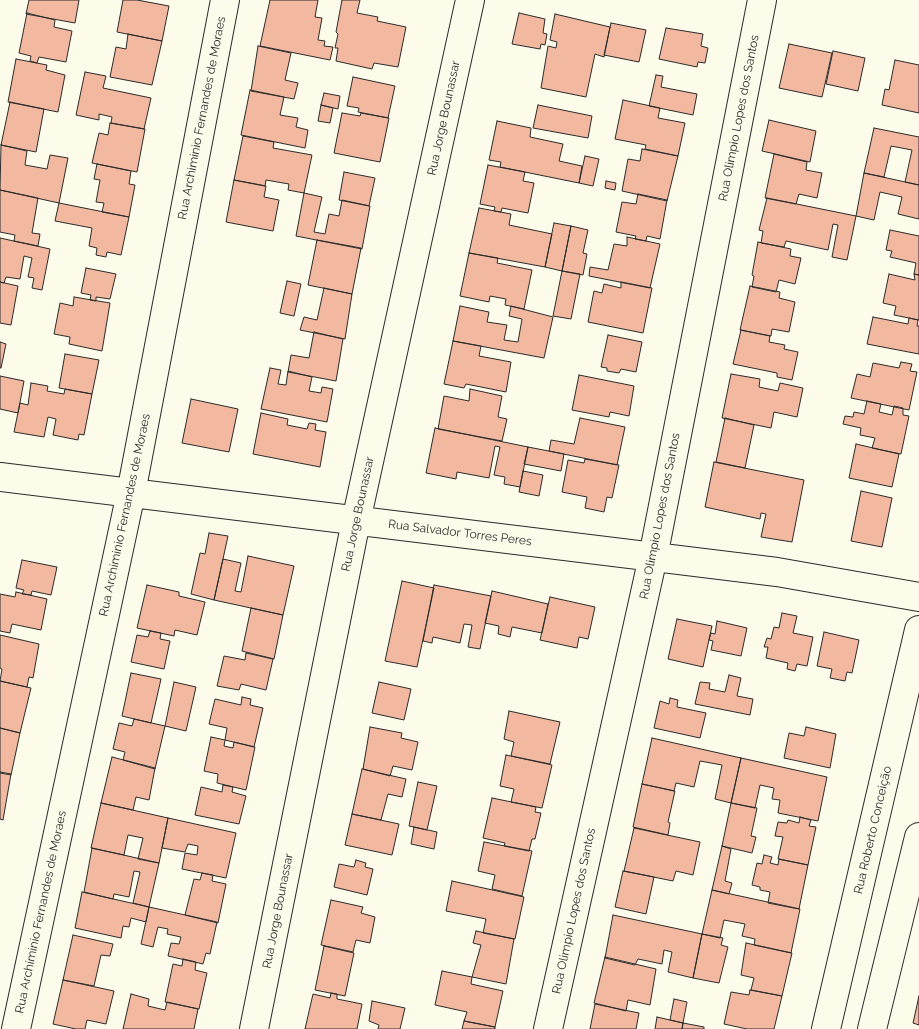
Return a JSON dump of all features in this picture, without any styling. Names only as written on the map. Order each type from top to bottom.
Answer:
[{"type":"street","name":"Rua Archiminio Fernandes de Moraes","points":[[16,1029],[131,493],[225,0]]},
{"type":"street","name":"Rua Jorge Bounassar","points":[[254,1029],[356,520],[470,0]]},
{"type":"street","name":"Rua Olimpio Lopes dos Santos","points":[[548,1029],[653,557],[762,0]]},
{"type":"street","name":"Rua Salvador Torres Peres","points":[[0,477],[777,572],[919,597]]},
{"type":"street","name":"Rua Roberto Conceição","points":[[826,1029],[919,630]]},
{"type":"street","points":[[872,1029],[919,837]]},
{"type":"building","points":[[29,0],[79,0],[75,23],[26,14]]},
{"type":"building","points":[[123,0],[137,0],[169,6],[162,41],[117,32]]},
{"type":"building","points":[[270,0],[318,0],[315,17],[322,18],[318,40],[325,41],[324,46],[333,47],[330,60],[260,46]]},
{"type":"building","points":[[342,0],[360,0],[357,13],[378,17],[377,21],[406,27],[398,67],[374,63],[372,69],[336,61],[338,48],[335,48],[338,34],[336,32]]},
{"type":"building","points":[[27,13],[55,20],[54,27],[72,31],[66,62],[39,57],[37,63],[30,61],[31,56],[19,53]]},
{"type":"building","points":[[519,13],[545,19],[543,33],[547,34],[545,45],[541,44],[540,49],[512,44]]},
{"type":"building","points":[[555,14],[610,27],[604,57],[595,54],[586,97],[541,88],[548,46],[556,48],[557,42],[550,40]]},
{"type":"building","points":[[611,23],[646,30],[639,62],[604,55]]},
{"type":"building","points":[[666,28],[703,34],[701,46],[708,48],[705,63],[698,62],[697,67],[659,59]]},
{"type":"building","points":[[128,34],[162,41],[152,85],[110,77],[116,47],[126,49]]},
{"type":"building","points":[[789,44],[832,53],[822,97],[779,88]]},
{"type":"building","points":[[258,46],[291,53],[285,80],[298,83],[294,99],[251,91]]},
{"type":"building","points":[[833,51],[865,58],[858,91],[826,84]]},
{"type":"building","points":[[16,59],[47,65],[46,70],[65,75],[58,112],[8,102]]},
{"type":"building","points":[[895,60],[919,65],[919,113],[882,105],[885,89],[889,90]]},
{"type":"building","points":[[85,72],[106,76],[103,88],[151,98],[144,129],[111,123],[112,117],[99,114],[99,120],[76,115]]},
{"type":"building","points":[[656,75],[663,76],[661,87],[697,94],[693,115],[649,106]]},
{"type":"building","points":[[353,77],[395,86],[388,118],[358,112],[359,108],[347,106]]},
{"type":"building","points":[[250,90],[284,97],[280,115],[298,118],[296,127],[308,130],[305,148],[241,135]]},
{"type":"building","points":[[324,93],[340,96],[338,109],[321,105]]},
{"type":"building","points":[[623,100],[660,108],[658,118],[685,123],[678,156],[645,149],[646,145],[615,139]]},
{"type":"building","points":[[10,102],[44,109],[36,152],[1,145]]},
{"type":"building","points":[[321,105],[333,108],[330,123],[318,121]]},
{"type":"building","points":[[538,105],[592,116],[588,138],[533,128]]},
{"type":"building","points":[[342,113],[360,116],[361,113],[389,118],[380,162],[334,153]]},
{"type":"building","points":[[769,120],[816,131],[810,162],[762,151]]},
{"type":"building","points":[[497,121],[531,128],[530,137],[563,144],[559,161],[582,166],[579,183],[500,167],[501,162],[489,160]]},
{"type":"building","points":[[110,123],[145,129],[137,172],[92,163],[99,133],[108,135]]},
{"type":"building","points":[[874,128],[919,137],[919,185],[905,182],[912,150],[891,146],[884,177],[864,173]]},
{"type":"building","points":[[243,136],[274,142],[273,148],[312,155],[304,193],[288,190],[289,184],[266,180],[265,186],[234,180]]},
{"type":"building","points":[[1,145],[27,151],[25,165],[47,169],[50,155],[68,158],[59,203],[0,190]]},
{"type":"building","points":[[642,149],[678,156],[667,201],[622,191],[628,159],[640,161]]},
{"type":"building","points":[[774,154],[807,162],[806,170],[822,173],[817,198],[799,194],[796,204],[765,198]]},
{"type":"building","points":[[585,156],[599,159],[593,186],[579,183]]},
{"type":"building","points":[[97,164],[131,171],[129,184],[135,185],[129,217],[102,212],[104,203],[96,202],[100,180],[94,179]]},
{"type":"building","points":[[488,165],[525,172],[523,181],[534,183],[528,213],[502,208],[501,212],[494,211],[495,207],[480,204]]},
{"type":"building","points":[[344,172],[375,178],[369,206],[339,200]]},
{"type":"building","points":[[864,173],[919,185],[919,219],[898,214],[902,197],[880,192],[874,220],[856,216]]},
{"type":"building","points":[[234,180],[266,186],[264,197],[279,200],[273,231],[226,222]]},
{"type":"building","points":[[606,181],[616,183],[615,190],[605,188]]},
{"type":"building","points":[[0,190],[38,198],[32,233],[40,234],[38,246],[14,241],[15,235],[0,232]]},
{"type":"building","points":[[304,193],[322,197],[314,232],[325,234],[329,214],[339,216],[342,200],[370,206],[362,249],[296,236]]},
{"type":"building","points":[[638,194],[667,200],[660,239],[647,236],[646,241],[635,239],[636,236],[616,232],[622,202],[636,204]]},
{"type":"building","points":[[767,198],[856,216],[847,260],[832,257],[838,225],[833,224],[828,250],[786,241],[784,247],[761,243],[763,231],[759,230]]},
{"type":"building","points":[[59,203],[129,217],[121,255],[107,252],[106,257],[96,255],[97,248],[89,246],[92,228],[55,221]]},
{"type":"building","points":[[479,208],[511,214],[509,225],[552,234],[545,267],[469,253]]},
{"type":"building","points":[[554,223],[571,226],[562,271],[545,267]]},
{"type":"building","points":[[571,226],[588,230],[583,253],[587,254],[583,275],[562,271]]},
{"type":"building","points":[[890,230],[919,236],[919,275],[914,274],[916,263],[890,257],[892,251],[886,250]]},
{"type":"building","points":[[627,237],[660,244],[650,288],[589,276],[590,267],[608,270],[614,244],[627,246]]},
{"type":"building","points":[[0,238],[50,249],[42,290],[32,288],[34,278],[28,277],[32,258],[24,256],[20,279],[6,277],[4,283],[0,282]]},
{"type":"building","points":[[317,240],[361,248],[352,294],[308,285]]},
{"type":"building","points":[[758,242],[791,249],[790,256],[801,258],[795,284],[779,280],[776,292],[752,287],[754,276],[752,275]]},
{"type":"building","points":[[469,253],[498,258],[497,263],[532,270],[524,309],[505,305],[506,299],[490,296],[489,302],[460,296]]},
{"type":"building","points":[[86,268],[116,274],[110,299],[96,297],[96,301],[90,300],[91,295],[81,293]]},
{"type":"building","points":[[562,271],[580,274],[571,319],[553,316]]},
{"type":"building","points":[[889,274],[915,280],[914,274],[919,275],[919,320],[894,315],[896,306],[883,303]]},
{"type":"building","points":[[287,281],[301,284],[294,316],[280,313]]},
{"type":"building","points":[[0,282],[18,286],[11,325],[0,323]]},
{"type":"building","points":[[621,282],[652,288],[643,333],[588,322],[594,291],[602,293],[604,284],[621,288]]},
{"type":"building","points":[[750,286],[780,292],[779,298],[795,302],[789,332],[772,329],[771,336],[740,330]]},
{"type":"building","points":[[324,288],[352,294],[345,339],[300,330],[304,317],[317,320]]},
{"type":"building","points":[[74,297],[110,303],[102,351],[69,344],[70,337],[54,334],[60,303],[73,306]]},
{"type":"building","points":[[460,306],[489,312],[487,322],[507,325],[504,340],[518,342],[522,319],[509,316],[511,306],[553,317],[544,358],[453,341]]},
{"type":"building","points":[[873,317],[908,324],[909,318],[918,320],[919,354],[867,344]]},
{"type":"building","points":[[741,330],[770,336],[769,342],[785,345],[784,349],[798,352],[792,380],[777,377],[777,373],[733,364]]},
{"type":"building","points":[[314,332],[343,339],[336,381],[288,372],[291,355],[309,358]]},
{"type":"building","points":[[608,335],[642,342],[636,372],[621,369],[619,373],[607,371],[607,368],[601,367]]},
{"type":"building","points":[[453,341],[481,346],[479,356],[511,362],[506,392],[466,384],[464,388],[444,384]]},
{"type":"building","points":[[0,342],[6,344],[1,368],[0,368]]},
{"type":"building","points":[[65,354],[99,360],[92,394],[59,388]]},
{"type":"building","points":[[901,362],[912,364],[910,371],[917,372],[909,410],[851,398],[857,374],[870,377],[873,363],[899,368]]},
{"type":"building","points":[[270,368],[281,370],[278,384],[286,385],[288,371],[312,377],[309,391],[321,393],[322,387],[333,389],[327,422],[261,409]]},
{"type":"building","points":[[731,374],[760,379],[759,387],[778,391],[780,383],[803,388],[797,417],[774,412],[771,428],[722,418]]},
{"type":"building","points":[[579,375],[634,386],[629,416],[610,412],[609,417],[572,410]]},
{"type":"building","points":[[0,376],[24,381],[18,413],[0,409]]},
{"type":"building","points":[[31,383],[48,386],[47,391],[64,394],[65,389],[92,394],[84,435],[79,434],[78,440],[53,435],[56,419],[48,417],[44,437],[14,432],[20,403],[28,405]]},
{"type":"building","points":[[470,389],[502,396],[498,417],[507,419],[502,441],[438,429],[444,396],[469,401]]},
{"type":"building","points":[[191,399],[238,409],[229,452],[182,443]]},
{"type":"building","points":[[867,401],[881,404],[879,412],[892,415],[894,406],[903,408],[903,415],[909,416],[901,454],[872,448],[875,438],[860,435],[861,428],[843,424],[845,416],[853,417],[854,412],[864,414]]},
{"type":"building","points":[[261,413],[288,419],[287,425],[307,429],[309,423],[316,424],[315,430],[326,432],[320,467],[253,454]]},
{"type":"building","points":[[580,418],[625,427],[617,465],[549,451],[551,440],[574,444]]},
{"type":"building","points":[[725,418],[754,425],[745,468],[716,462]]},
{"type":"building","points":[[435,428],[528,447],[520,487],[504,484],[505,477],[494,475],[500,447],[495,446],[489,478],[457,472],[456,479],[426,473]]},
{"type":"building","points":[[856,444],[899,454],[892,487],[849,478]]},
{"type":"building","points":[[528,447],[564,454],[561,471],[524,464]]},
{"type":"building","points":[[585,459],[619,465],[612,498],[607,497],[604,512],[585,508],[587,497],[562,492],[568,460],[584,463]]},
{"type":"building","points":[[714,462],[804,480],[792,542],[761,537],[766,514],[761,513],[760,519],[705,507]]},
{"type":"building","points":[[523,471],[543,475],[539,496],[519,492]]},
{"type":"building","points":[[861,491],[892,498],[882,547],[851,541]]},
{"type":"building","points":[[209,533],[228,536],[214,600],[191,594],[200,553],[205,554]]},
{"type":"building","points":[[248,556],[294,566],[283,615],[214,600],[223,559],[241,563],[235,591],[241,592]]},
{"type":"building","points":[[22,560],[57,567],[51,595],[32,591],[31,595],[22,594],[24,590],[16,588]]},
{"type":"building","points":[[402,581],[434,588],[417,667],[385,661]]},
{"type":"building","points":[[147,585],[179,592],[179,596],[205,602],[197,635],[175,630],[174,636],[137,628]]},
{"type":"building","points":[[434,585],[491,596],[480,649],[468,647],[472,625],[464,624],[460,643],[433,637],[432,643],[423,641]]},
{"type":"building","points":[[492,591],[548,604],[542,633],[512,627],[510,637],[498,634],[499,626],[485,623]]},
{"type":"building","points":[[16,592],[47,599],[41,630],[12,624],[10,633],[0,631],[0,594],[15,597]]},
{"type":"building","points":[[550,597],[595,607],[588,639],[579,637],[577,648],[540,640]]},
{"type":"building","points":[[251,608],[283,615],[274,659],[242,651]]},
{"type":"building","points":[[782,613],[797,616],[793,633],[813,637],[807,666],[797,664],[795,671],[787,669],[788,663],[766,658],[768,647],[764,647],[767,638],[771,639],[774,627],[779,628]]},
{"type":"building","points":[[677,619],[712,626],[703,667],[668,659]]},
{"type":"building","points":[[717,621],[747,628],[741,656],[711,650],[713,641],[709,640],[711,633],[715,634]]},
{"type":"building","points":[[150,631],[161,633],[160,639],[170,641],[164,669],[131,662],[137,635],[148,637]]},
{"type":"building","points":[[824,632],[859,640],[852,673],[847,672],[845,681],[830,678],[832,669],[817,666]]},
{"type":"building","points":[[0,635],[39,644],[33,678],[29,677],[27,687],[0,681],[2,669],[0,668]]},
{"type":"building","points":[[246,653],[273,659],[266,690],[241,684],[239,690],[217,686],[224,656],[245,660]]},
{"type":"building","points":[[131,673],[161,679],[151,723],[122,716]]},
{"type":"building","points":[[729,675],[741,678],[737,696],[753,699],[750,715],[695,704],[700,682],[710,683],[709,689],[725,692]]},
{"type":"building","points":[[0,681],[31,688],[20,733],[0,728]]},
{"type":"building","points":[[174,682],[196,687],[186,731],[165,726]]},
{"type":"building","points":[[379,682],[411,689],[404,720],[372,713]]},
{"type":"building","points":[[242,697],[251,699],[250,705],[263,708],[254,747],[225,740],[227,728],[209,724],[215,699],[241,705]]},
{"type":"building","points":[[670,698],[678,700],[677,707],[706,713],[700,738],[654,728],[660,701],[669,704]]},
{"type":"building","points":[[509,711],[560,722],[550,764],[511,756],[514,742],[504,739]]},
{"type":"building","points":[[134,719],[165,726],[155,769],[123,760],[125,752],[113,749],[119,723],[132,726]]},
{"type":"building","points":[[370,727],[402,733],[401,738],[418,742],[412,770],[393,766],[390,776],[363,769]]},
{"type":"building","points":[[806,727],[836,734],[830,768],[784,758],[789,733],[804,736]]},
{"type":"building","points":[[0,728],[20,733],[11,775],[0,773]]},
{"type":"building","points":[[211,737],[225,740],[224,746],[233,748],[234,742],[255,747],[246,790],[217,783],[218,774],[204,771]]},
{"type":"building","points":[[652,738],[741,758],[731,803],[715,799],[722,765],[700,761],[694,787],[676,783],[674,791],[642,784]]},
{"type":"building","points":[[506,755],[552,765],[542,808],[511,802],[514,789],[500,786]]},
{"type":"building","points":[[112,757],[155,768],[149,800],[136,797],[133,810],[101,803]]},
{"type":"building","points":[[741,758],[827,777],[818,821],[778,813],[780,800],[772,799],[774,788],[760,785],[755,808],[731,803]]},
{"type":"building","points":[[362,769],[406,779],[402,797],[388,794],[381,820],[352,814]]},
{"type":"building","points":[[0,772],[11,774],[3,820],[0,819]]},
{"type":"building","points":[[418,782],[437,786],[427,830],[409,826]]},
{"type":"building","points":[[642,784],[675,791],[668,822],[670,823],[668,835],[633,827]]},
{"type":"building","points":[[223,785],[233,787],[232,792],[246,796],[239,824],[195,815],[201,787],[222,792]]},
{"type":"building","points":[[492,798],[536,807],[535,812],[541,813],[535,839],[532,839],[529,851],[504,846],[505,843],[483,838]]},
{"type":"building","points":[[101,803],[168,818],[159,863],[138,859],[143,838],[128,835],[124,855],[91,848]]},
{"type":"building","points":[[731,803],[757,808],[751,836],[756,837],[752,853],[722,846]]},
{"type":"building","points":[[352,814],[399,824],[392,855],[345,845]]},
{"type":"building","points":[[800,817],[811,820],[809,826],[816,827],[808,865],[778,859],[783,837],[775,836],[778,822],[787,823],[788,820],[799,823]]},
{"type":"building","points":[[168,818],[236,833],[226,878],[182,869],[185,853],[197,855],[198,846],[188,844],[185,852],[162,848]]},
{"type":"building","points":[[414,827],[437,832],[434,849],[411,844]]},
{"type":"building","points":[[634,828],[700,842],[693,875],[676,871],[673,881],[624,871]]},
{"type":"building","points":[[484,842],[532,851],[522,896],[492,889],[495,875],[478,871]]},
{"type":"building","points":[[722,846],[731,849],[725,881],[732,883],[729,894],[712,890]]},
{"type":"building","points":[[92,848],[159,863],[149,907],[133,903],[140,872],[134,871],[129,897],[114,894],[113,899],[84,892]]},
{"type":"building","points":[[764,855],[772,857],[770,863],[778,865],[779,859],[808,865],[799,909],[768,903],[770,892],[760,890],[760,887],[752,885],[757,863],[762,864]]},
{"type":"building","points":[[356,860],[366,863],[365,867],[373,869],[367,895],[334,887],[339,864],[354,867]]},
{"type":"building","points":[[623,871],[654,877],[646,914],[615,907]]},
{"type":"building","points":[[202,873],[213,875],[212,881],[226,884],[218,923],[185,915],[194,879],[200,880]]},
{"type":"building","points":[[452,881],[524,897],[515,939],[483,933],[486,919],[446,911]]},
{"type":"building","points":[[712,890],[800,909],[791,953],[754,945],[755,939],[742,936],[745,924],[724,920],[720,938],[702,934]]},
{"type":"building","points":[[82,892],[149,907],[146,922],[131,918],[129,927],[123,926],[121,938],[75,928]]},
{"type":"building","points":[[331,900],[363,907],[361,913],[375,917],[370,943],[356,940],[353,952],[321,945]]},
{"type":"building","points":[[149,907],[217,922],[210,954],[206,953],[203,964],[168,956],[171,943],[179,944],[181,937],[167,934],[168,929],[158,927],[153,947],[141,944]]},
{"type":"building","points":[[613,915],[702,934],[693,978],[668,972],[672,952],[664,950],[662,964],[638,959],[635,965],[605,958]]},
{"type":"building","points":[[476,931],[514,939],[506,984],[472,977],[481,945],[473,943]]},
{"type":"building","points":[[702,934],[723,938],[721,945],[728,947],[719,983],[693,978]]},
{"type":"building","points":[[73,935],[113,944],[110,956],[101,955],[94,986],[63,980]]},
{"type":"building","points":[[746,943],[792,953],[782,996],[751,990],[754,978],[741,975]]},
{"type":"building","points":[[324,946],[354,953],[345,996],[315,990]]},
{"type":"building","points":[[605,957],[656,969],[650,1005],[628,1000],[626,1011],[594,1003]]},
{"type":"building","points":[[183,959],[196,962],[195,970],[207,973],[199,1009],[165,1002],[173,964],[182,966]]},
{"type":"building","points":[[442,971],[472,977],[471,984],[503,991],[495,1027],[464,1021],[467,1012],[435,1005]]},
{"type":"building","points":[[63,980],[114,991],[106,1024],[87,1020],[85,1029],[76,1029],[53,1024]]},
{"type":"building","points":[[750,990],[782,996],[774,1029],[747,1029],[724,1024],[731,992],[749,995]]},
{"type":"building","points":[[331,993],[337,994],[337,999],[362,1004],[357,1029],[305,1029],[313,994],[330,998]]},
{"type":"building","points":[[131,994],[149,999],[148,1006],[165,1010],[167,1002],[198,1009],[194,1029],[123,1029]]},
{"type":"building","points":[[919,996],[919,1025],[913,1023]]},
{"type":"building","points":[[674,999],[687,1002],[683,1023],[670,1020]]},
{"type":"building","points":[[372,1001],[405,1008],[400,1029],[378,1029],[379,1025],[369,1021]]},
{"type":"building","points":[[595,1004],[639,1013],[636,1029],[590,1029]]},
{"type":"building","points":[[657,1017],[683,1023],[682,1029],[655,1029]]},
{"type":"building","points":[[464,1021],[495,1027],[495,1029],[462,1029]]},
{"type":"building","points":[[683,1023],[704,1027],[704,1029],[682,1029]]}]
